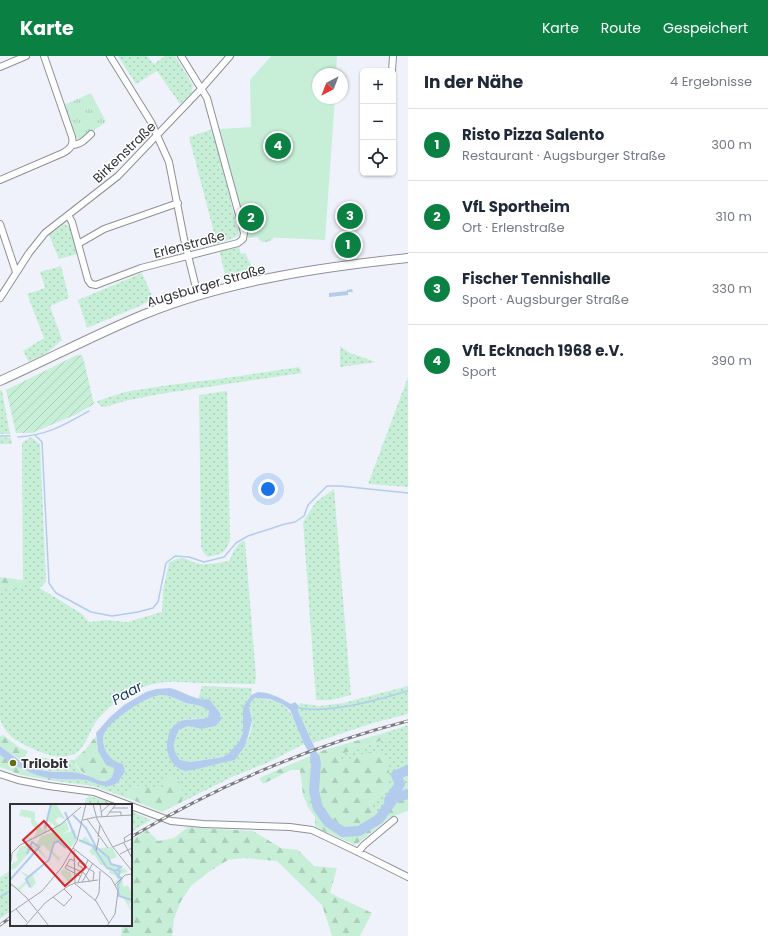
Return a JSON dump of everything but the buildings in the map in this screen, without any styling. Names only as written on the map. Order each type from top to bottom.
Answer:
[{"type":"main road","name":"Augsburger Straße","points":[[0,381],[140,316],[198,296],[304,272],[408,258]]},
{"type":"street","points":[[8,56],[10,63]]},
{"type":"street","points":[[0,67],[26,56]]},
{"type":"street","points":[[0,180],[63,153],[72,145],[72,137],[44,56]]},
{"type":"street","points":[[110,56],[151,122],[169,162],[198,296]]},
{"type":"street","name":"Erlenstraße","points":[[68,215],[72,222],[88,280],[91,284],[96,285],[141,268],[238,243],[243,239],[244,233],[216,125],[207,98],[181,56]]},
{"type":"street","name":"Birkenstraße","points":[[0,298],[28,253],[45,233],[106,187],[118,176],[202,88],[230,56]]},
{"type":"street","points":[[392,68],[393,56]]},
{"type":"street","points":[[72,145],[77,145],[91,134]]},
{"type":"street","points":[[78,244],[104,229],[178,203]]},
{"type":"street","points":[[0,224],[16,272]]},
{"type":"street","points":[[0,774],[18,780],[49,786],[94,792],[127,804]]},
{"type":"street","points":[[132,806],[163,818],[184,823],[301,828],[312,830],[408,878]]},
{"type":"street","points":[[358,852],[364,845],[394,820]]},
{"type":"green space","points":[[118,56],[147,56],[154,64],[165,56],[175,56],[193,85],[192,92],[180,104],[157,71],[136,84]]},
{"type":"green space","points":[[271,56],[337,56],[336,68],[312,68],[312,104],[335,104],[325,240],[260,237],[248,238],[220,129],[251,127],[250,80]]},
{"type":"green space","points":[[91,93],[106,122],[79,141],[75,136],[64,105]]},
{"type":"green space","points":[[213,129],[239,235],[217,244],[189,137]]},
{"type":"green space","points":[[64,224],[70,227],[77,254],[59,259],[49,235]]},
{"type":"green space","points":[[258,237],[274,237],[267,242],[262,242]]},
{"type":"green space","points":[[239,245],[241,254],[245,253],[254,271],[226,279],[219,250]]},
{"type":"green space","points":[[61,266],[69,298],[50,306],[62,340],[47,353],[29,362],[23,351],[44,338],[27,294],[45,288],[40,272]]},
{"type":"green space","points":[[142,273],[153,298],[142,305],[87,328],[78,300]]},
{"type":"green space","points":[[340,346],[350,353],[376,362],[340,367]]},
{"type":"green space","points":[[77,355],[81,355],[83,357],[94,404],[77,414],[32,433],[16,433],[6,390]]},
{"type":"green space","points":[[299,367],[302,373],[160,394],[125,401],[105,407],[100,406],[97,401],[125,392]]},
{"type":"green space","points":[[408,377],[408,487],[368,484]]},
{"type":"green space","points":[[0,390],[2,391],[10,434],[0,434]]},
{"type":"green space","points":[[227,391],[230,539],[229,544],[223,552],[208,557],[203,552],[201,547],[199,395]]},
{"type":"green space","points":[[0,437],[11,438],[12,444],[0,444]]},
{"type":"green space","points":[[31,437],[40,444],[46,579],[45,583],[40,588],[82,614],[89,622],[107,620],[127,622],[162,612],[163,590],[169,563],[182,558],[201,564],[229,561],[233,551],[239,543],[245,541],[256,676],[255,684],[161,682],[149,685],[128,695],[104,713],[96,721],[82,747],[77,752],[64,757],[49,755],[35,750],[12,737],[8,733],[2,725],[0,719],[0,589],[23,589],[22,443]]},
{"type":"green space","points":[[334,489],[351,695],[331,700],[316,700],[303,522],[316,502]]},
{"type":"green space","points":[[0,577],[23,580],[23,589],[0,589]]},
{"type":"green space","points":[[202,686],[252,688],[251,695],[243,707],[243,732],[235,748],[223,757],[191,762],[180,760],[174,748],[175,739],[179,730],[188,726],[201,729],[216,726],[221,720],[204,701],[198,699]]},
{"type":"green space","points":[[408,686],[408,714],[373,723],[313,743],[298,711],[300,703],[319,706],[343,703]]},
{"type":"green space","points":[[162,694],[173,696],[181,702],[203,707],[209,711],[208,717],[180,721],[174,726],[168,736],[167,740],[186,771],[236,759],[245,746],[251,731],[252,720],[249,704],[251,700],[254,699],[260,698],[273,701],[287,708],[295,721],[304,744],[269,762],[232,777],[182,802],[182,784],[163,791],[136,786],[131,789],[127,798],[93,786],[55,781],[54,779],[78,779],[96,782],[102,785],[120,780],[125,772],[123,764],[114,761],[108,755],[103,744],[104,734],[113,722],[129,710],[147,699]]},
{"type":"green space","points":[[408,725],[408,799],[397,801],[388,810],[377,813],[369,804],[389,787],[337,764],[344,753],[387,738],[387,732]]},
{"type":"green space","points":[[387,732],[387,738],[344,753],[337,764],[359,755],[375,751],[389,756],[389,787],[369,804],[377,813],[388,810],[397,801],[408,799],[408,811],[389,818],[355,845],[315,827],[315,817],[308,807],[303,795],[300,770],[291,770],[263,784],[259,778],[324,750]]},
{"type":"green space","points":[[3,735],[20,748],[28,751],[23,761],[0,746],[0,736]]},
{"type":"green space","points":[[96,736],[98,751],[115,768],[113,775],[108,779],[102,780],[89,776],[82,772],[74,760],[85,750]]},
{"type":"green space","points":[[0,755],[26,771],[54,779],[55,781],[21,775],[0,767]]},
{"type":"green space","points":[[40,757],[56,760],[74,760],[76,766],[83,774],[40,770],[27,764]]},
{"type":"green space","points":[[169,775],[182,784],[182,802],[162,812],[127,798],[131,789],[136,786],[163,790],[163,778]]},
{"type":"green space","points":[[89,796],[116,804],[84,804]]},
{"type":"green space","points":[[132,811],[151,820],[132,831]]},
{"type":"green space","points":[[188,827],[253,831],[281,848],[298,850],[314,866],[337,868],[330,893],[372,913],[360,936],[332,936],[322,905],[277,861],[244,858],[228,860],[210,871],[191,886],[181,901],[174,919],[172,936],[121,936],[122,926],[132,926],[132,839],[147,830],[158,841],[174,838]]},
{"type":"green space","points":[[10,871],[10,912],[0,919],[0,877]]},
{"type":"water","points":[[352,289],[353,292],[348,292],[348,295],[329,297],[329,293]]},
{"type":"water","points":[[170,688],[195,698],[204,700],[209,699],[220,713],[221,720],[216,726],[201,729],[188,726],[179,730],[175,739],[174,748],[180,760],[191,762],[223,757],[228,754],[239,742],[243,732],[243,707],[251,695],[258,692],[267,693],[278,697],[291,704],[295,702],[299,706],[298,711],[320,759],[319,771],[314,770],[312,758],[304,744],[290,710],[282,704],[270,699],[255,698],[249,707],[252,720],[245,746],[235,760],[193,770],[181,770],[172,762],[167,748],[168,735],[173,726],[183,720],[208,717],[209,711],[201,706],[186,703],[171,696],[164,695],[154,696],[130,709],[114,721],[105,732],[103,740],[108,755],[117,762],[123,764],[125,772],[119,781],[110,786],[104,786],[86,780],[56,779],[33,774],[12,764],[0,755],[0,746],[22,762],[37,769],[72,772],[99,780],[107,780],[112,776],[114,768],[106,765],[98,751],[96,733],[110,717],[124,705],[146,692],[156,689]]},
{"type":"waterway","points":[[18,437],[47,432],[89,411]]},
{"type":"waterway","points":[[35,435],[42,442],[49,583],[56,593],[91,612],[112,616],[153,608],[158,602],[166,563],[175,556],[189,557],[204,562],[224,557],[236,543],[248,536],[295,522],[304,516],[308,505],[327,486],[408,493]]},
{"type":"waterway","points":[[0,436],[10,436]]},
{"type":"waterway","points":[[298,708],[339,708],[408,691]]},
{"type":"waterway","name":"Paar","points":[[315,758],[314,791],[318,808],[328,822],[343,832],[359,831],[379,819],[394,798],[408,794]]},
{"type":"waterway","name":"Paar","points":[[389,800],[400,784],[396,775],[408,770]]},
{"type":"waterway","points":[[0,897],[10,891]]},
{"type":"railway","points":[[132,836],[197,801],[265,769],[335,742],[408,721]]},
{"type":"railway","points":[[0,925],[10,918]]},
{"type":"place","name":"VfL Ecknach 1968 e.V.","points":[[278,146]]},
{"type":"place","name":"Fischer Tennishalle","points":[[350,216]]},
{"type":"place","name":"VfL Sportheim","points":[[251,218]]},
{"type":"place","name":"Risto Pizza Salento","points":[[348,245]]},
{"type":"place","name":"Trilobit","points":[[13,763]]}]
